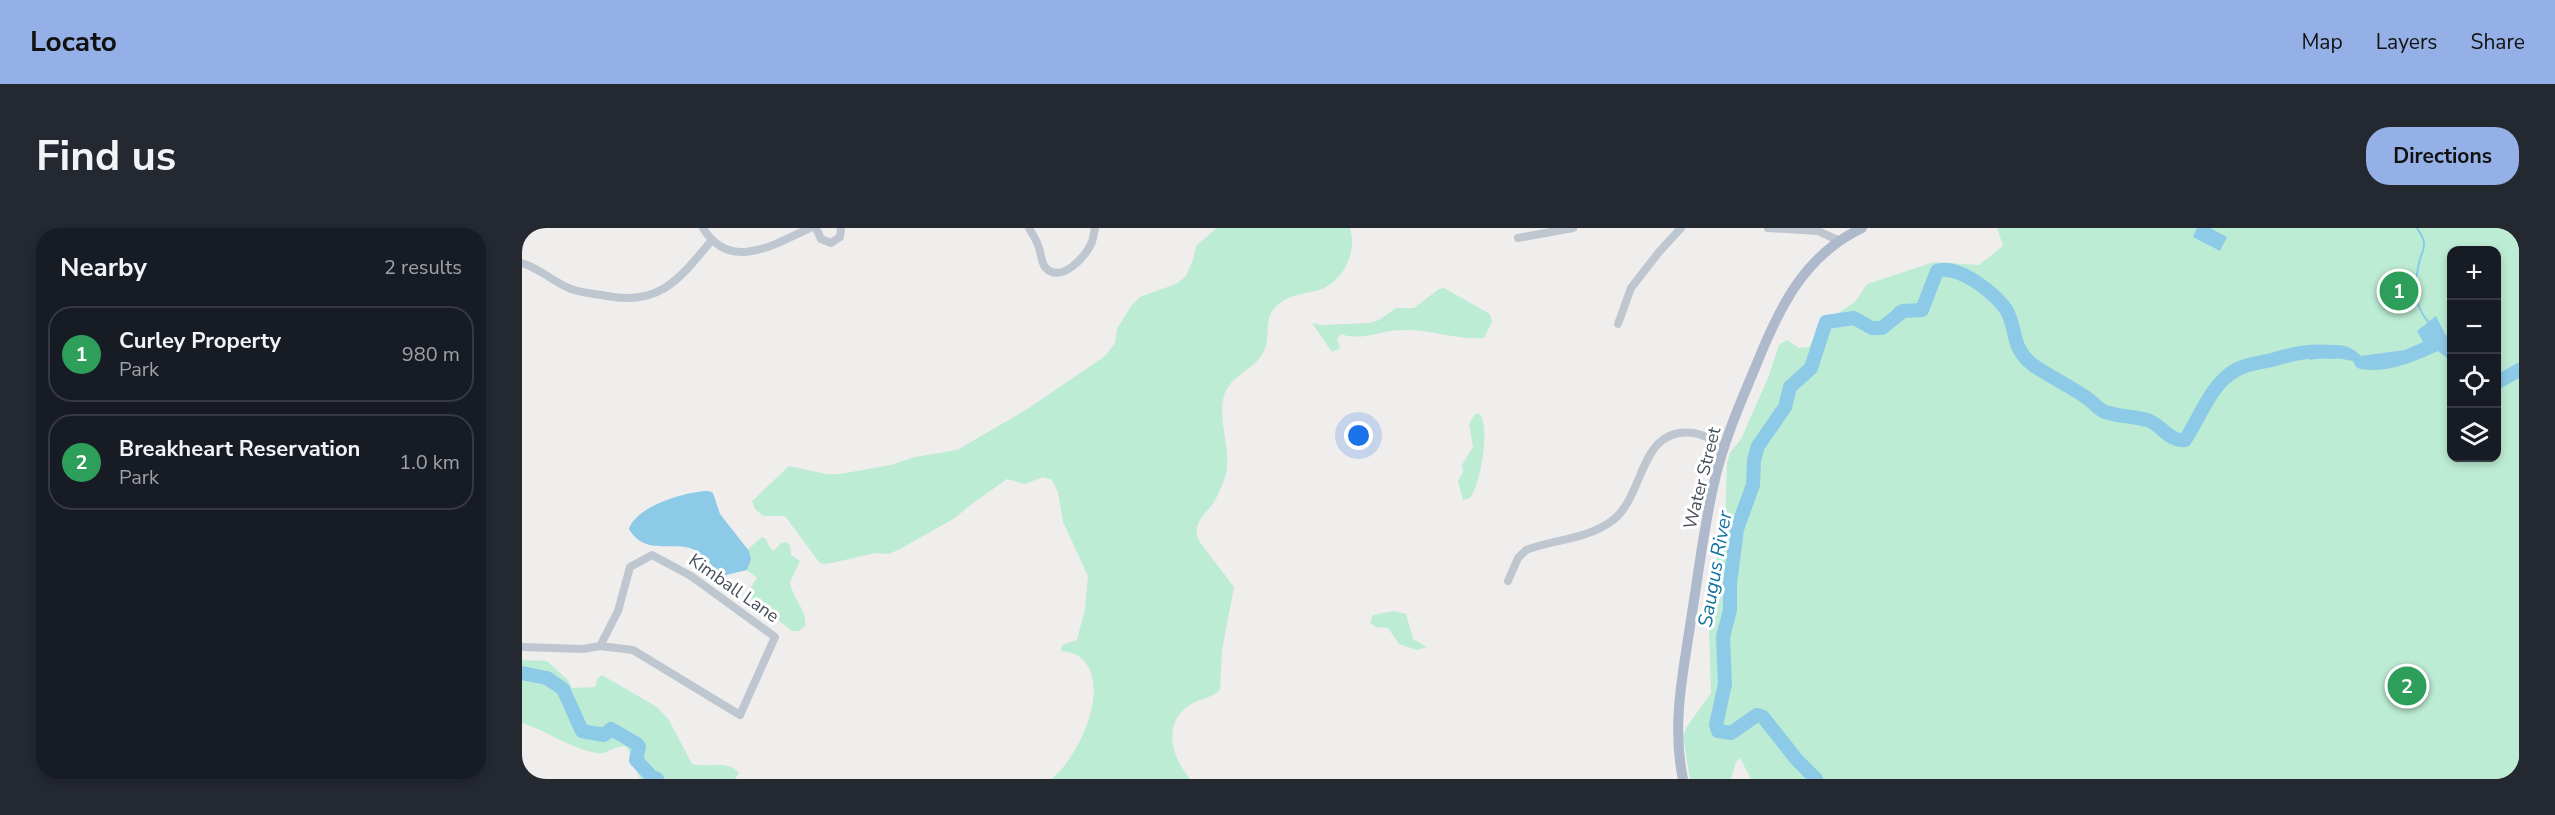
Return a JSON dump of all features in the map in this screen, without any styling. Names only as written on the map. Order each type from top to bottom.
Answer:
[{"type":"main road","name":"Water Street","points":[[1683,779],[1677,753],[1677,717],[1705,530],[1724,444],[1787,296],[1807,270],[1840,241],[1862,228]]},
{"type":"street","points":[[703,228],[712,240],[728,248],[748,253],[763,249],[810,228]]},
{"type":"street","points":[[816,228],[821,239],[831,243],[840,237],[841,228]]},
{"type":"street","points":[[1029,228],[1038,245],[1044,266],[1053,274],[1059,274],[1069,270],[1082,256],[1091,243],[1095,228]]},
{"type":"street","points":[[1518,238],[1573,228]]},
{"type":"street","points":[[1618,324],[1631,288],[1681,228]]},
{"type":"street","points":[[1768,228],[1818,231],[1840,241]]},
{"type":"street","points":[[522,263],[542,271],[572,289],[620,299],[634,299],[649,297],[672,284],[712,240]]},
{"type":"street","points":[[1508,581],[1518,558],[1526,550],[1595,531],[1614,520],[1629,500],[1657,442],[1676,433],[1695,433],[1724,444]]},
{"type":"street","name":"Kimball Lane","points":[[522,647],[583,649],[600,646],[633,650],[740,715],[775,637],[691,576],[652,555],[630,567],[618,611],[600,646]]},
{"type":"green space","points":[[1217,228],[1350,228],[1351,253],[1344,269],[1333,282],[1319,290],[1292,296],[1273,310],[1270,314],[1267,342],[1263,353],[1254,364],[1237,377],[1224,396],[1222,416],[1227,468],[1214,502],[1200,520],[1197,535],[1199,541],[1234,587],[1222,650],[1220,689],[1215,694],[1184,709],[1173,728],[1174,749],[1190,779],[1051,779],[1071,756],[1081,740],[1088,722],[1094,687],[1090,671],[1082,659],[1070,652],[1061,651],[1062,645],[1077,640],[1085,609],[1088,576],[1063,522],[1058,492],[1052,480],[1043,477],[1025,484],[1007,479],[955,518],[900,549],[889,554],[875,553],[827,564],[820,563],[785,516],[763,516],[755,509],[752,501],[789,466],[826,474],[840,474],[957,450],[1029,408],[1105,356],[1115,343],[1117,329],[1131,306],[1140,297],[1176,284],[1186,276],[1196,246]]},
{"type":"green space","points":[[1997,228],[2519,228],[2519,779],[1751,779],[1740,758],[1736,762],[1731,779],[1690,779],[1683,737],[1686,728],[1711,693],[1709,624],[1712,606],[1709,591],[1725,521],[1727,463],[1730,453],[1741,439],[1768,378],[1779,345],[1787,340],[1799,348],[1809,347],[1824,315],[1833,316],[1855,302],[1867,284],[1934,262],[1979,265],[2003,246]]},
{"type":"green space","points":[[1444,288],[1490,314],[1492,322],[1484,338],[1465,338],[1405,330],[1356,337],[1341,334],[1337,338],[1340,348],[1332,352],[1312,323],[1321,325],[1370,323],[1379,320],[1396,308],[1414,308],[1439,289]]},
{"type":"green space","points":[[1475,414],[1480,414],[1483,421],[1483,456],[1474,491],[1470,498],[1463,500],[1458,481],[1463,472],[1462,465],[1473,447],[1469,424]]},
{"type":"green space","points":[[762,537],[774,551],[781,543],[786,542],[790,545],[791,555],[800,561],[790,582],[805,620],[805,626],[799,631],[792,631],[746,595],[757,578],[747,570],[751,559],[747,550]]},
{"type":"green space","points":[[1393,611],[1406,614],[1413,639],[1427,647],[1417,650],[1399,644],[1388,628],[1376,627],[1370,623],[1373,615]]},
{"type":"green space","points":[[522,660],[547,661],[568,680],[572,688],[595,687],[598,678],[602,675],[657,707],[669,720],[692,764],[724,765],[739,773],[735,779],[640,779],[627,747],[623,746],[601,753],[586,751],[522,723]]},
{"type":"water","points":[[2197,228],[2210,228],[2227,237],[2220,251],[2193,237]]},
{"type":"water","points":[[1905,304],[1916,311],[1886,329],[1878,330],[1895,307]]},
{"type":"water","points":[[2436,316],[2447,336],[2447,358],[2438,351],[2399,366],[2378,370],[2357,368],[2353,361],[2331,357],[2309,360],[2321,350],[2334,345],[2348,347],[2361,356],[2405,350],[2423,342],[2417,331]]},
{"type":"water","points":[[709,491],[713,493],[720,514],[749,551],[751,559],[747,570],[722,576],[695,550],[650,545],[635,537],[629,529],[641,513],[663,501]]},
{"type":"waterway","points":[[2417,228],[2424,243],[2416,276],[2417,300],[2429,323]]},
{"type":"waterway","name":"Saugus River","points":[[1816,779],[1797,760],[1763,717],[1757,715],[1731,733],[1718,731],[1716,725],[1725,684],[1723,637],[1730,610],[1730,583],[1737,529],[1753,485],[1754,460],[1758,446],[1785,407],[1790,387],[1811,368],[1826,322],[1854,318],[1872,328],[1882,328],[1903,311],[1922,310],[1937,271],[1955,272],[1977,282],[2003,306],[2011,320],[2018,347],[2033,365],[2105,412],[2150,421],[2175,439],[2180,440],[2185,440],[2216,387],[2234,371],[2248,365],[2295,354],[2318,351],[2335,352]]},
{"type":"waterway","name":"Saugus River","points":[[2501,380],[2519,370]]},
{"type":"waterway","name":"Saugus River","points":[[522,673],[547,678],[563,689],[582,731],[604,735],[611,729],[637,744],[639,747],[636,760],[651,776],[657,779]]},
{"type":"place","name":"Curley Property","points":[[2399,291]]},
{"type":"place","name":"Breakheart Reservation","points":[[2407,686]]}]
